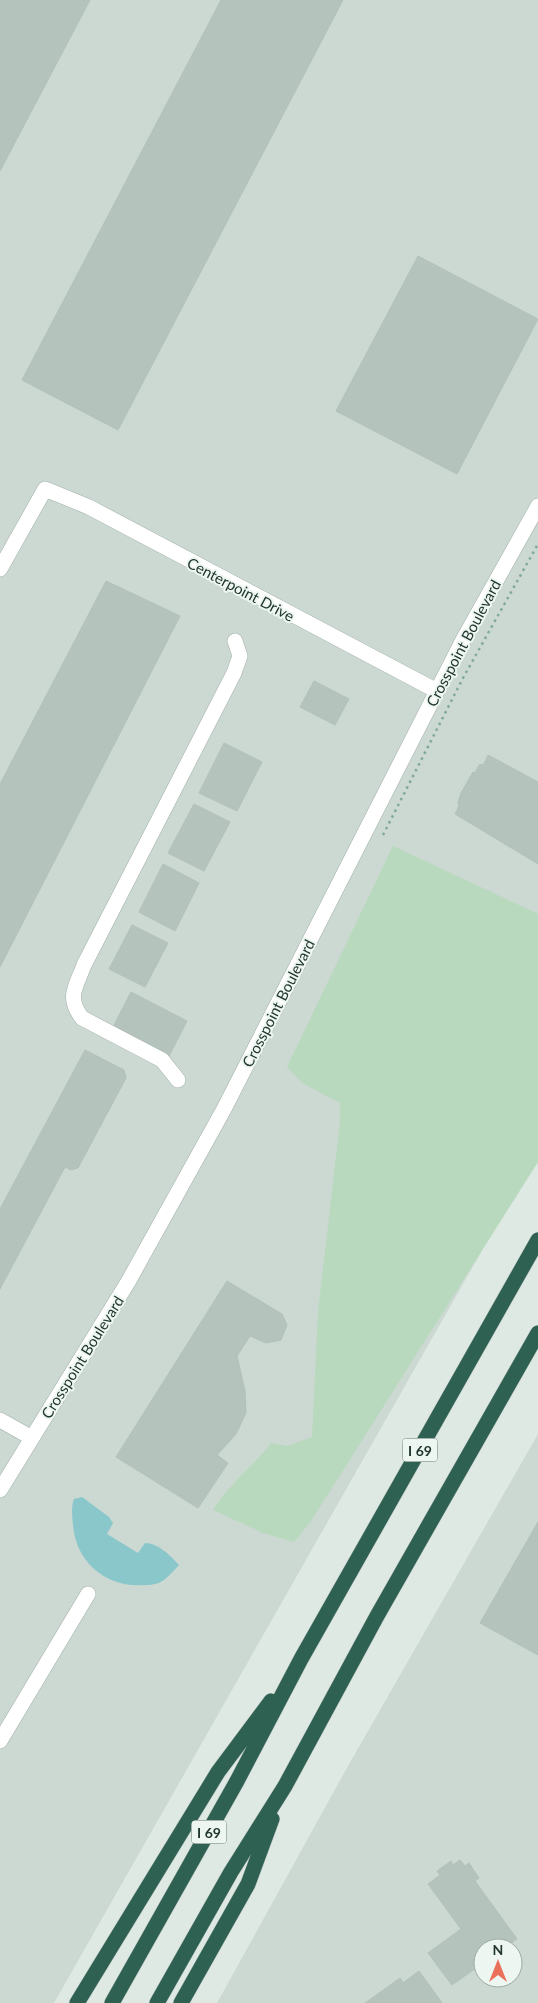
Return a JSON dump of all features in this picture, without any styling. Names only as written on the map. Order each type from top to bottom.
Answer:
[{"type":"highway","name":"I 69","points":[[112,2003],[237,1781],[301,1659],[538,1240]]},
{"type":"highway","name":"I 69","points":[[157,2003],[231,1872],[285,1786],[377,1616],[538,1333]]},
{"type":"highway","points":[[77,2003],[218,1772],[301,1659]]},
{"type":"highway","points":[[182,2003],[248,1884],[285,1786]]},
{"type":"street","name":"Centerpoint Drive","points":[[0,569],[45,489],[89,508],[437,691]]},
{"type":"street","name":"Crosspoint Boulevard","points":[[0,1490],[128,1282],[227,1102],[437,691],[538,506]]},
{"type":"street","points":[[178,1080],[162,1060],[82,1018],[74,1006],[74,995],[84,965],[234,673],[240,656],[236,641]]},
{"type":"street","points":[[0,1420],[32,1438]]},
{"type":"street","points":[[0,1741],[88,1594]]},
{"type":"path","points":[[383,835],[463,678],[538,544]]},
{"type":"shaded area","points":[[0,0],[538,0],[538,1152],[54,2003],[0,2003]]},
{"type":"shaded area","points":[[538,1434],[538,2003],[217,2003],[348,1766]]},
{"type":"green space","points":[[393,846],[538,914],[538,1162],[311,1521],[294,1542],[263,1533],[213,1510],[271,1443],[288,1446],[312,1437],[318,1312],[340,1122],[340,1103],[302,1083],[287,1067]]},
{"type":"water","points":[[82,1497],[109,1517],[113,1523],[107,1534],[138,1553],[145,1543],[155,1545],[179,1565],[162,1581],[150,1585],[130,1585],[118,1582],[96,1570],[80,1551],[75,1539],[72,1505],[74,1499]]},
{"type":"building","points":[[0,0],[90,0],[0,171]]},
{"type":"building","points":[[221,0],[343,0],[118,430],[22,380]]},
{"type":"building","points":[[418,256],[538,319],[457,474],[336,411]]},
{"type":"building","points":[[106,581],[180,616],[0,967],[0,784]]},
{"type":"building","points":[[314,681],[349,699],[335,725],[300,707]]},
{"type":"building","points":[[224,743],[262,762],[237,811],[199,793]]},
{"type":"building","points":[[488,755],[538,782],[538,864],[455,814],[459,806],[458,802],[461,793],[473,772],[475,773],[479,765],[484,764]]},
{"type":"building","points":[[194,804],[230,822],[204,871],[168,853]]},
{"type":"building","points":[[163,864],[199,883],[175,931],[139,912]]},
{"type":"building","points":[[132,925],[168,943],[145,987],[109,969]]},
{"type":"building","points":[[131,992],[187,1021],[169,1056],[113,1027]]},
{"type":"building","points":[[85,1050],[124,1070],[126,1078],[78,1168],[71,1170],[65,1167],[0,1289],[0,1209]]},
{"type":"building","points":[[227,1281],[282,1314],[287,1325],[281,1340],[266,1343],[250,1336],[237,1356],[245,1391],[246,1413],[236,1434],[217,1455],[228,1463],[198,1508],[116,1457]]},
{"type":"building","points":[[538,1522],[538,1655],[480,1623]]},
{"type":"building","points":[[460,1860],[465,1866],[469,1863],[479,1878],[475,1881],[516,1938],[473,1938],[473,1970],[452,1985],[428,1953],[461,1929],[428,1884],[440,1875],[437,1871],[451,1861],[453,1865]]},
{"type":"building","points":[[419,1971],[442,2003],[365,2003],[400,1978],[403,1983]]}]
